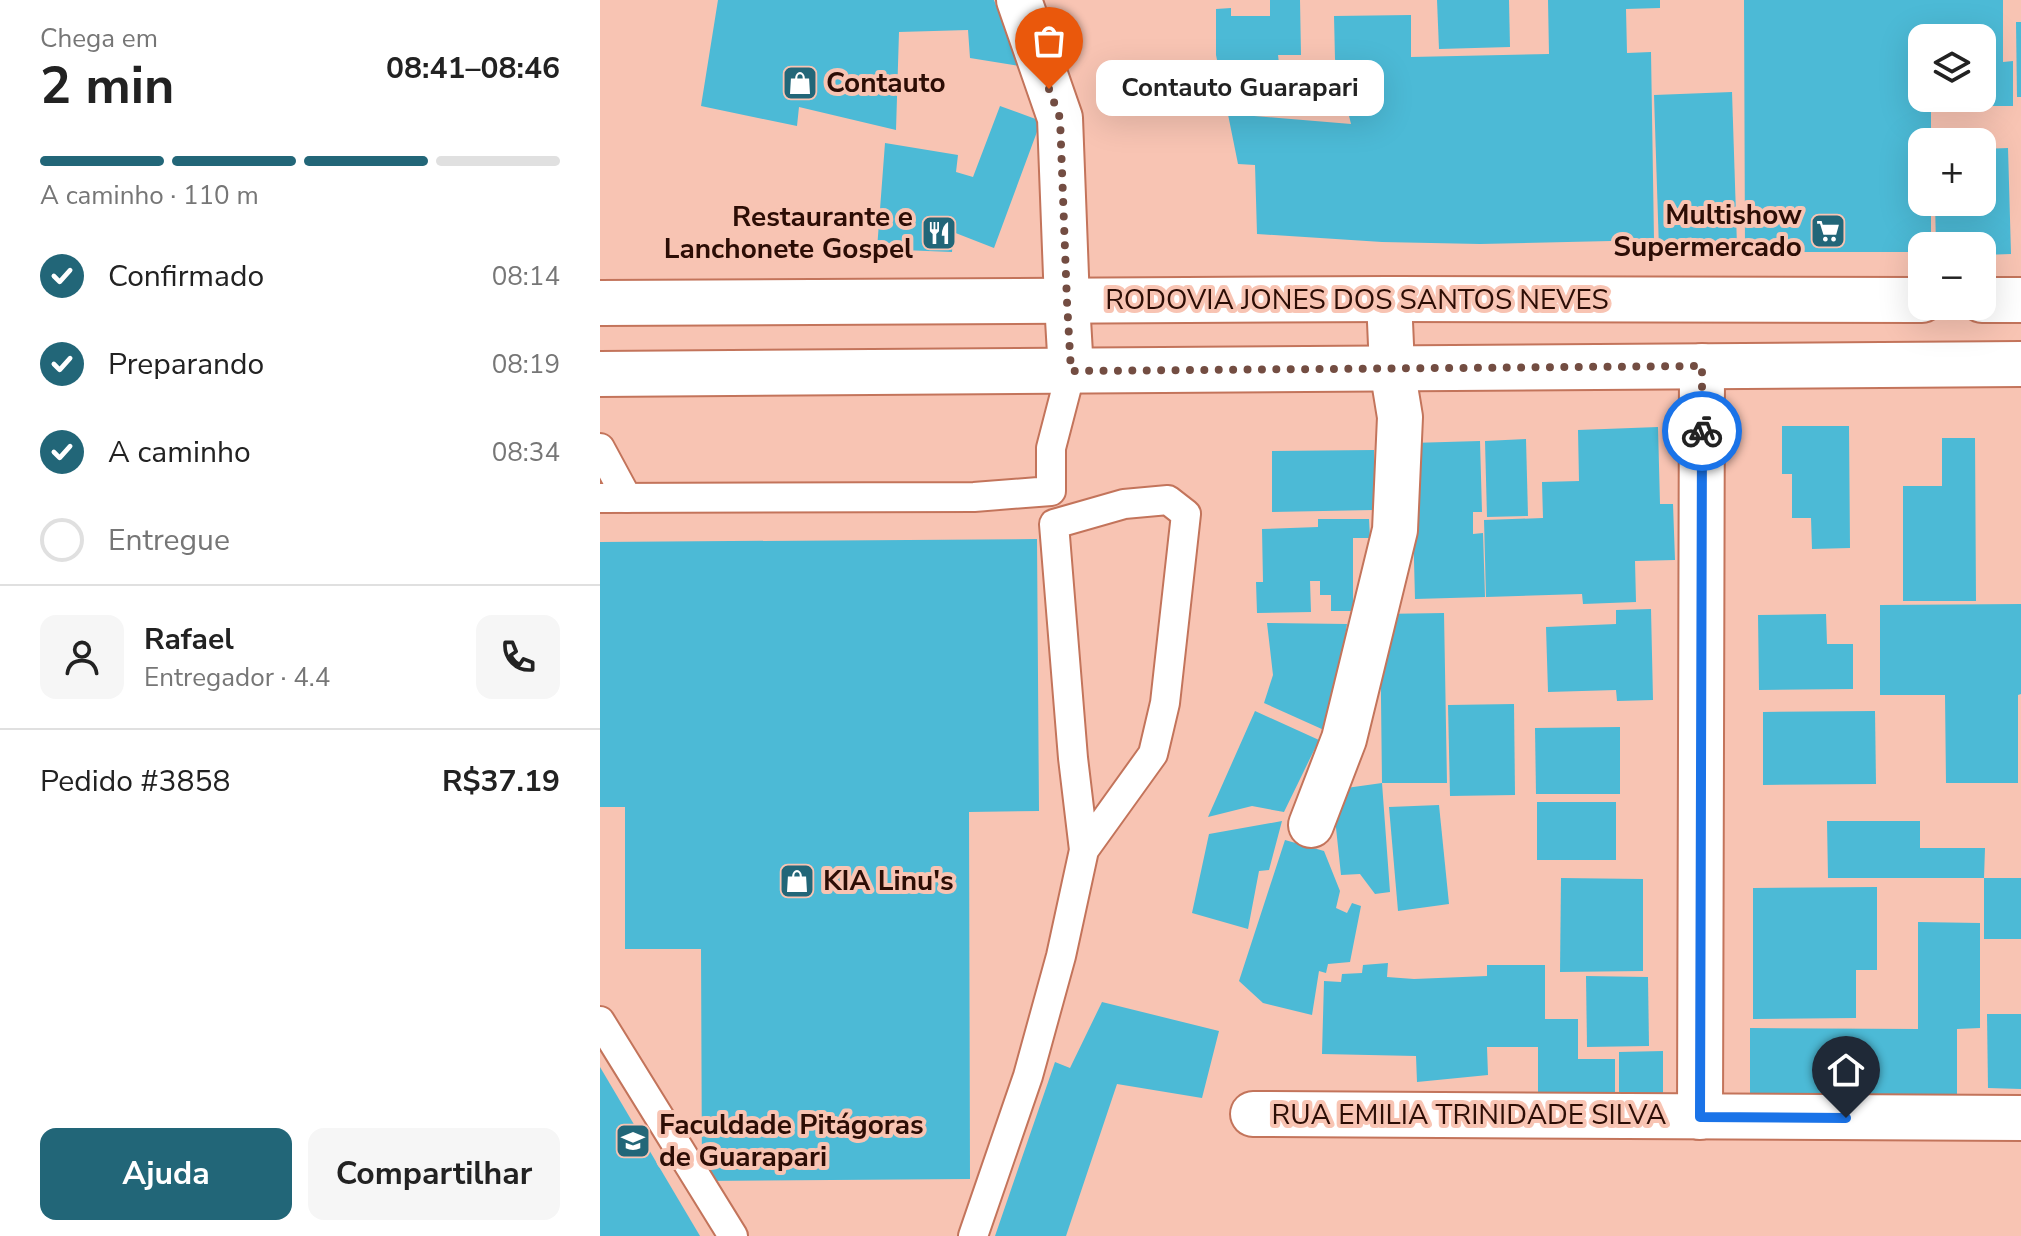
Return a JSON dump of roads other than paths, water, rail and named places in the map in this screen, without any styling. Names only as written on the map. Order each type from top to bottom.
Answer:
[{"type":"main road","points":[[1019,0],[1060,118],[1071,371]]},
{"type":"main road","points":[[1311,825],[1344,739],[1395,530],[1400,417],[1392,368],[1389,299]]},
{"type":"main road","name":"RODOVIA JONES DOS SANTOS NEVES","points":[[600,303],[1908,300]]},
{"type":"main road","points":[[1996,300],[2021,300]]},
{"type":"main road","points":[[600,374],[2021,364]]},
{"type":"main road","points":[[1700,1117],[1702,366]]},
{"type":"main road","name":"RUA EMILIA TRINIDADE SILVA","points":[[1253,1114],[2021,1118]]},
{"type":"lane","points":[[973,1236],[1028,1076],[1061,956],[1084,850],[1073,758],[1051,491],[1051,448],[1071,371]]},
{"type":"lane","points":[[600,448],[613,498],[974,497],[1051,491]]},
{"type":"lane","points":[[1054,524],[1124,504],[1168,500],[1186,514],[1165,703],[1153,754],[1084,850]]},
{"type":"lane","points":[[600,1021],[733,1236]]},
{"type":"place","name":"Contauto","points":[[800,83]]},
{"type":"place","name":"Contauto Guarapari","points":[[1049,89]]},
{"type":"place","name":"Multishow Supermercado","points":[[1828,231]]},
{"type":"place","name":"Restaurante e Lanchonete Gospel","points":[[939,233]]},
{"type":"place","name":"KIA Linu's","points":[[797,881]]},
{"type":"place","name":"Faculdade Pitágoras de Guarapari","points":[[633,1141]]}]
